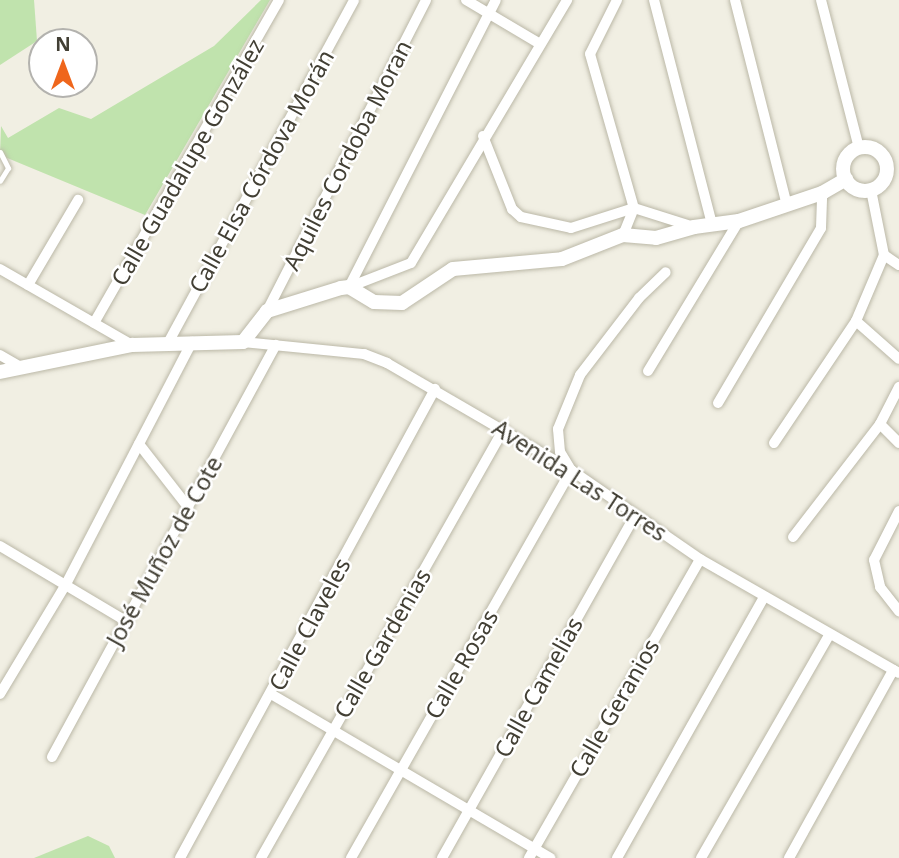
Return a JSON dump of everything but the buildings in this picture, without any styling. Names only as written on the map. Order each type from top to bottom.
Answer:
[{"type":"street","name":"Calle Guadalupe González","points":[[94,323],[279,0]]},
{"type":"street","name":"Calle Elsa Córdova Morán","points":[[168,343],[354,0]]},
{"type":"street","name":"Aquiles Cordoba Moran","points":[[243,342],[267,311],[426,0]]},
{"type":"street","points":[[466,0],[540,44]]},
{"type":"street","points":[[349,287],[496,0]]},
{"type":"street","points":[[349,287],[411,263],[566,0]]},
{"type":"street","points":[[617,0],[590,54],[634,208],[623,235]]},
{"type":"street","points":[[654,0],[712,225]]},
{"type":"street","points":[[735,0],[787,206]]},
{"type":"street","points":[[821,0],[859,148]]},
{"type":"street","points":[[484,136],[512,209],[521,217],[571,228],[634,208],[694,227]]},
{"type":"street","points":[[859,148],[882,154],[892,177],[871,190],[856,189],[846,179],[847,157],[859,148]]},
{"type":"street","points":[[349,287],[388,305],[402,303],[453,269],[562,259],[623,235],[656,238],[694,227],[739,221],[787,206],[846,179]]},
{"type":"street","points":[[774,443],[856,321],[884,256],[871,190]]},
{"type":"street","points":[[718,403],[821,228],[822,192]]},
{"type":"street","points":[[28,285],[78,200]]},
{"type":"street","points":[[648,371],[739,221]]},
{"type":"street","points":[[884,256],[899,265]]},
{"type":"street","points":[[0,269],[132,345]]},
{"type":"street","points":[[571,470],[560,452],[558,429],[580,375],[639,298],[666,272]]},
{"type":"street","name":"Aquiles Cordoba Moran","points":[[267,311],[349,287]]},
{"type":"street","points":[[856,321],[899,360]]},
{"type":"street","points":[[0,694],[65,584],[192,342]]},
{"type":"street","points":[[0,372],[132,345],[243,342]]},
{"type":"street","name":"Avenida Las Torres","points":[[243,342],[364,354],[435,389],[571,470],[700,559],[896,671]]},
{"type":"street","name":"José Muñoz de Cote","points":[[52,757],[276,345]]},
{"type":"street","points":[[0,355],[21,367]]},
{"type":"street","points":[[793,537],[880,424],[899,387]]},
{"type":"street","name":"Calle Claveles","points":[[180,858],[435,389]]},
{"type":"street","points":[[880,424],[899,443]]},
{"type":"street","name":"Calle Gardenias","points":[[261,858],[504,429]]},
{"type":"street","points":[[139,444],[188,507]]},
{"type":"street","name":"Calle Rosas","points":[[351,858],[571,470]]},
{"type":"street","points":[[899,511],[895,526],[874,560],[880,587],[899,611]]},
{"type":"street","name":"Calle Camelias","points":[[442,858],[635,516]]},
{"type":"street","points":[[0,548],[126,621]]},
{"type":"street","name":"Calle Geranios","points":[[532,853],[700,559]]},
{"type":"street","points":[[617,858],[764,597]]},
{"type":"street","points":[[701,858],[830,634]]},
{"type":"street","points":[[789,858],[896,671]]},
{"type":"street","points":[[271,694],[532,853],[550,858]]},
{"type":"lane","points":[[0,152],[8,168],[0,181]]},
{"type":"green space","points":[[0,0],[34,0],[36,28],[28,28],[28,47],[0,65]]},
{"type":"green space","points":[[261,0],[270,0],[145,215],[0,155],[1,126],[8,138],[59,108],[91,119],[214,46]]},
{"type":"green space","points":[[88,836],[109,846],[115,858],[34,858]]}]
